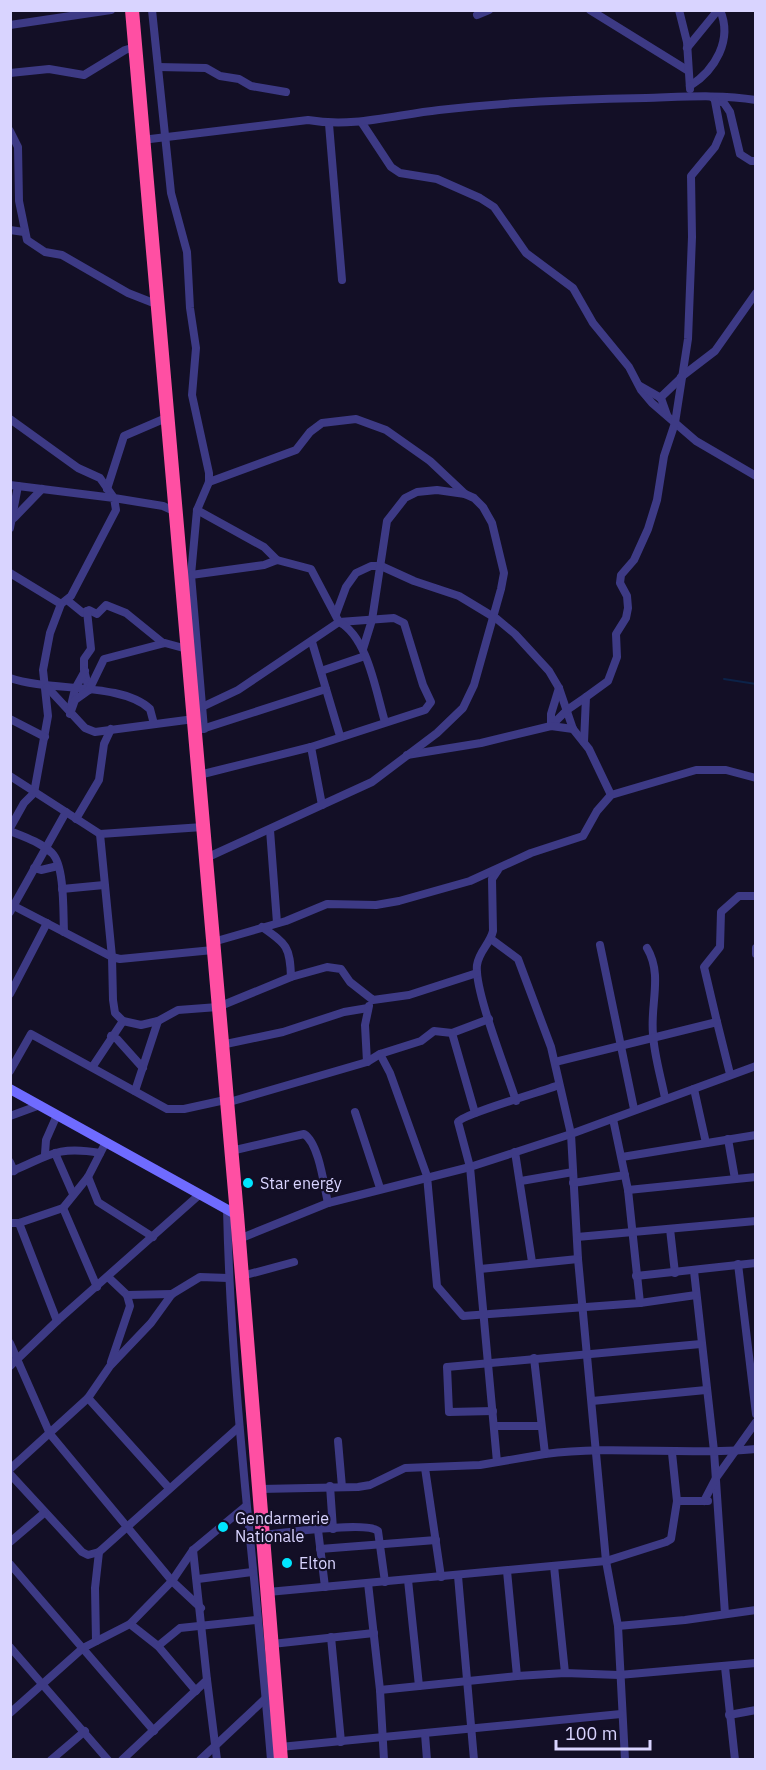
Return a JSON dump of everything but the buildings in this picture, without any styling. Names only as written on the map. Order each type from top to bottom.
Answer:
[{"type":"highway","points":[[132,10],[174,511],[197,727],[203,826],[231,1151],[232,1212],[239,1239],[235,1277],[260,1489],[281,1753]]},
{"type":"street","points":[[10,25],[111,10]]},
{"type":"street","points":[[152,10],[173,207],[187,252],[190,308],[196,348],[192,395],[208,464],[209,482],[196,510],[190,575],[202,707],[197,727]]},
{"type":"street","points":[[477,15],[489,10]]},
{"type":"street","points":[[590,10],[687,70]]},
{"type":"street","points":[[679,10],[685,27],[691,97]]},
{"type":"street","points":[[687,48],[719,10]]},
{"type":"street","points":[[690,86],[707,74],[720,52],[725,29],[719,10]]},
{"type":"street","points":[[10,73],[49,69],[84,75],[125,50],[135,47]]},
{"type":"street","points":[[158,67],[206,68],[220,76],[239,79],[251,86],[286,92]]},
{"type":"street","points":[[142,140],[308,120],[329,124],[362,123],[438,110],[579,99],[691,97],[756,100]]},
{"type":"street","points":[[714,99],[724,103],[730,112],[740,154],[751,161],[756,161]]},
{"type":"street","points":[[551,726],[567,710],[608,681],[617,657],[616,634],[626,618],[628,608],[627,596],[620,583],[621,575],[634,560],[648,530],[657,500],[664,456],[675,423],[688,339],[691,283],[691,176],[715,147],[721,133],[714,99]]},
{"type":"street","points":[[362,123],[391,167],[400,173],[437,179],[480,198],[494,207],[526,253],[573,288],[593,323],[629,367],[639,386],[652,403],[696,441],[756,476]]},
{"type":"street","points":[[329,124],[342,280]]},
{"type":"street","points":[[10,131],[18,147],[17,174],[27,240],[35,246],[62,255],[128,293],[156,304]]},
{"type":"street","points":[[10,230],[24,232]]},
{"type":"street","points":[[660,398],[715,351],[756,293]]},
{"type":"street","points":[[639,386],[660,398],[667,416]]},
{"type":"street","points":[[107,489],[124,436],[166,418]]},
{"type":"street","points":[[10,419],[69,462],[100,478],[114,498],[116,510],[64,602],[50,633],[43,670],[48,716],[34,793],[24,803],[11,825],[45,848],[56,859],[62,889],[64,932]]},
{"type":"street","points":[[206,858],[372,782],[436,733],[462,708],[474,685],[504,573],[492,524],[483,507],[465,494],[430,461],[386,430],[356,419],[322,423],[310,432],[296,450],[209,482]]},
{"type":"street","points":[[14,518],[14,485],[114,498],[163,506],[174,511]]},
{"type":"street","points":[[10,528],[14,518],[34,494],[42,489]]},
{"type":"street","points":[[364,652],[372,620],[387,522],[405,498],[417,492],[437,490],[465,494]]},
{"type":"street","points":[[196,510],[264,547],[277,560],[311,569],[338,618],[349,628],[364,652],[385,722]]},
{"type":"street","points":[[190,575],[264,565],[277,560]]},
{"type":"street","points":[[202,707],[238,690],[312,642],[338,618],[346,587],[356,573],[371,566],[381,566],[414,582],[459,596],[493,616],[515,634],[549,671],[559,688],[573,729],[584,742],[611,795]]},
{"type":"street","points":[[10,573],[83,612],[97,614],[106,605],[126,613],[163,644]]},
{"type":"street","points":[[87,611],[91,649],[84,659],[89,690]]},
{"type":"street","points":[[199,775],[311,747],[425,710],[431,702],[423,685],[404,623],[394,618],[372,620],[338,618]]},
{"type":"street","points":[[312,642],[340,736]]},
{"type":"street","points":[[71,713],[75,700],[89,690],[104,659],[163,644],[187,649]]},
{"type":"street","points":[[321,671],[364,652]]},
{"type":"street","points":[[71,713],[75,689],[85,672]]},
{"type":"street","points":[[10,678],[46,686],[131,697],[150,709],[154,724]]},
{"type":"street","points":[[46,686],[86,728],[94,732],[154,724],[197,727],[326,689]]},
{"type":"street","points":[[551,726],[551,714],[559,688]]},
{"type":"street","points":[[584,742],[586,697]]},
{"type":"street","points":[[10,719],[45,737]]},
{"type":"street","points":[[405,756],[481,743],[551,726],[573,729]]},
{"type":"street","points":[[76,819],[99,780],[104,744],[111,729]]},
{"type":"street","points":[[311,747],[322,805]]},
{"type":"street","points":[[66,812],[12,907],[120,959],[213,946],[327,904],[376,905],[399,901],[470,881],[531,853],[583,836],[597,811],[611,795],[696,770],[726,770],[756,778]]},
{"type":"street","points":[[10,776],[100,834],[203,826]]},
{"type":"street","points":[[270,830],[277,923]]},
{"type":"street","points":[[100,834],[112,957],[114,1006],[115,1013],[123,1021],[141,1025],[158,1021],[178,1010],[218,1007],[291,977],[336,967],[373,1000]]},
{"type":"street","points":[[34,868],[41,870],[58,866]]},
{"type":"street","points":[[499,869],[492,879],[491,939],[481,952],[477,973],[489,1019],[516,1101]]},
{"type":"street","points":[[62,889],[104,885]]},
{"type":"street","points":[[730,1074],[704,967],[720,947],[721,912],[739,896],[756,896]]},
{"type":"street","points":[[10,994],[48,923]]},
{"type":"street","points":[[262,927],[281,940],[290,951],[291,977]]},
{"type":"street","points":[[491,939],[518,959],[555,1062],[571,1134],[578,1259],[606,1561],[618,1626],[621,1714],[626,1760]]},
{"type":"street","points":[[600,945],[634,1109]]},
{"type":"street","points":[[647,948],[655,961],[657,973],[652,996],[653,1038],[665,1098]]},
{"type":"street","points":[[367,1062],[365,1025],[368,1008],[373,1000],[409,994],[477,973]]},
{"type":"street","points":[[221,1045],[283,1032],[344,1012],[368,1008]]},
{"type":"street","points":[[10,1071],[31,1034],[172,1110],[226,1102],[367,1062],[380,1054],[421,1041],[434,1031],[452,1033],[489,1019]]},
{"type":"street","points":[[93,1066],[123,1021]]},
{"type":"street","points":[[135,1090],[158,1021]]},
{"type":"street","points":[[555,1062],[717,1022]]},
{"type":"street","points":[[452,1033],[475,1113]]},
{"type":"street","points":[[111,1036],[117,1039],[143,1068]]},
{"type":"street","points":[[380,1054],[390,1073],[427,1176],[437,1286],[463,1316],[640,1303],[696,1295]]},
{"type":"street","points":[[239,1239],[328,1203],[427,1176],[470,1167],[571,1134],[756,1066]]},
{"type":"street","points":[[497,1462],[470,1167],[458,1122],[460,1118],[559,1085]]},
{"type":"street","points":[[10,1089],[232,1212],[238,1426],[271,1760]]},
{"type":"street","points":[[694,1089],[706,1143]]},
{"type":"street","points":[[10,1116],[40,1105]]},
{"type":"street","points":[[355,1112],[380,1188]]},
{"type":"street","points":[[45,1154],[46,1140],[57,1115]]},
{"type":"street","points":[[613,1119],[625,1174],[640,1303]]},
{"type":"street","points":[[231,1151],[304,1134],[309,1137],[316,1150],[328,1203]]},
{"type":"street","points":[[622,1157],[756,1135]]},
{"type":"street","points":[[728,1139],[735,1179]]},
{"type":"street","points":[[57,1321],[15,1223],[63,1208],[88,1177],[106,1142]]},
{"type":"street","points":[[10,1162],[12,1171],[45,1154],[82,1150],[100,1153]]},
{"type":"street","points":[[515,1152],[532,1262]]},
{"type":"street","points":[[54,1153],[73,1194]]},
{"type":"street","points":[[521,1181],[573,1172]]},
{"type":"street","points":[[573,1183],[625,1174]]},
{"type":"street","points":[[88,1177],[98,1202],[153,1237]]},
{"type":"street","points":[[627,1190],[756,1177]]},
{"type":"street","points":[[10,1366],[57,1321],[199,1195]]},
{"type":"street","points":[[63,1208],[97,1287]]},
{"type":"street","points":[[577,1237],[756,1221]]},
{"type":"street","points":[[670,1229],[675,1273]]},
{"type":"street","points":[[480,1269],[578,1259]]},
{"type":"street","points":[[10,1469],[88,1398],[110,1366],[151,1323],[172,1294],[200,1277],[235,1277],[294,1262]]},
{"type":"street","points":[[636,1276],[756,1263]]},
{"type":"street","points":[[738,1264],[756,1414]]},
{"type":"street","points":[[694,1271],[700,1344],[714,1451],[725,1614]]},
{"type":"street","points":[[108,1277],[127,1295],[130,1306],[110,1366]]},
{"type":"street","points":[[127,1295],[172,1294]]},
{"type":"street","points":[[10,1343],[50,1434],[172,1581],[201,1608]]},
{"type":"street","points":[[493,1411],[450,1412],[447,1408],[447,1367],[489,1361],[700,1344]]},
{"type":"street","points":[[534,1358],[545,1454]]},
{"type":"street","points":[[591,1401],[706,1390]]},
{"type":"street","points":[[88,1398],[169,1488]]},
{"type":"street","points":[[704,1501],[716,1479],[756,1422]]},
{"type":"street","points":[[10,1474],[44,1513],[82,1552],[88,1555],[99,1552],[238,1426]]},
{"type":"street","points":[[495,1426],[540,1426]]},
{"type":"street","points":[[338,1441],[342,1486]]},
{"type":"street","points":[[260,1489],[370,1485],[405,1468],[497,1462],[596,1449],[672,1453],[756,1449]]},
{"type":"street","points":[[268,1592],[606,1561],[671,1539],[677,1501],[672,1453]]},
{"type":"street","points":[[425,1468],[441,1577]]},
{"type":"street","points":[[330,1486],[333,1529]]},
{"type":"street","points":[[677,1501],[717,1501]]},
{"type":"street","points":[[10,1713],[83,1648],[130,1624],[172,1581],[193,1550],[246,1506]]},
{"type":"street","points":[[10,1542],[44,1513]]},
{"type":"street","points":[[263,1535],[374,1528],[378,1531],[385,1582]]},
{"type":"street","points":[[318,1530],[325,1587]]},
{"type":"street","points":[[320,1549],[380,1542],[435,1540]]},
{"type":"street","points":[[193,1550],[217,1760]]},
{"type":"street","points":[[96,1641],[95,1588],[99,1552]]},
{"type":"street","points":[[10,1564],[154,1731]]},
{"type":"street","points":[[554,1566],[565,1673]]},
{"type":"street","points":[[507,1571],[517,1676]]},
{"type":"street","points":[[198,1579],[252,1572]]},
{"type":"street","points":[[458,1576],[474,1760]]},
{"type":"street","points":[[408,1580],[419,1686]]},
{"type":"street","points":[[368,1583],[380,1690],[384,1760]]},
{"type":"street","points":[[618,1626],[756,1610]]},
{"type":"street","points":[[158,1646],[180,1628],[256,1620]]},
{"type":"street","points":[[130,1624],[158,1646],[196,1691]]},
{"type":"street","points":[[272,1644],[374,1633]]},
{"type":"street","points":[[331,1637],[341,1742]]},
{"type":"street","points":[[10,1647],[108,1760]]},
{"type":"street","points":[[380,1690],[517,1676],[565,1673],[619,1675],[756,1663]]},
{"type":"street","points":[[725,1667],[735,1760]]},
{"type":"street","points":[[122,1760],[207,1680]]},
{"type":"street","points":[[200,1760],[276,1687]]},
{"type":"street","points":[[729,1714],[756,1710]]},
{"type":"street","points":[[281,1753],[341,1742],[621,1714]]},
{"type":"street","points":[[51,1760],[85,1731]]},
{"type":"street","points":[[425,1734],[427,1760]]},
{"type":"waterway","points":[[724,679],[756,684]]},
{"type":"place","name":"Star energy","points":[[248,1183]]},
{"type":"place","name":"Gendarmerie Nationale","points":[[223,1527]]},
{"type":"place","name":"Elton","points":[[287,1563]]}]
